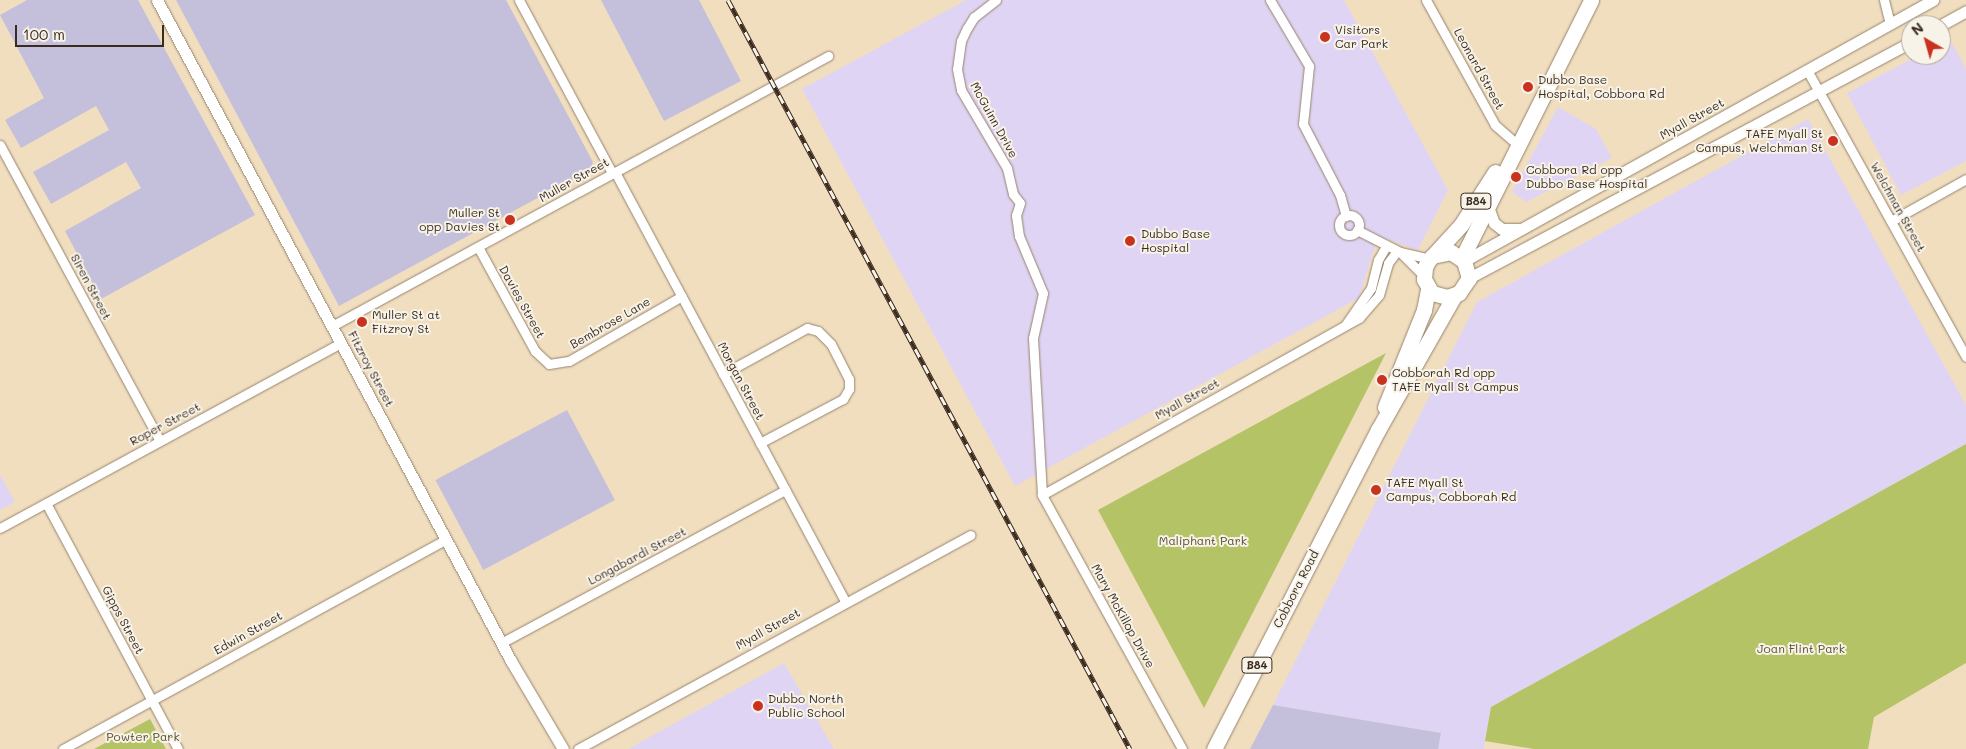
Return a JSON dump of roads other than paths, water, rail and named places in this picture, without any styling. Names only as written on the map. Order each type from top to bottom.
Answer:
[{"type":"main road","name":"B84","points":[[1463,260],[1488,204],[1513,160],[1517,144],[1591,0]]},
{"type":"main road","name":"B84","points":[[1426,282],[1431,258],[1461,225],[1505,156],[1517,144]]},
{"type":"main road","points":[[1431,258],[1451,252],[1463,260],[1468,278]]},
{"type":"main road","name":"B84","points":[[1454,296],[1464,289],[1468,278]]},
{"type":"main road","points":[[1426,282],[1440,297],[1454,296]]},
{"type":"main road","name":"Cobbora Road","points":[[1378,430],[1396,373],[1424,310],[1426,282]]},
{"type":"main road","name":"Cobbora Road","points":[[1214,749],[1378,430],[1454,296]]},
{"type":"street","name":"Fitzroy Street","points":[[157,0],[501,643],[563,749]]},
{"type":"street","name":"Morgan Street","points":[[519,0],[682,296],[846,602]]},
{"type":"street","name":"McGuinn Drive","points":[[996,0],[974,17],[961,41],[957,69],[961,90],[1007,168],[1012,194],[1020,203],[1016,215],[1019,236],[1043,293],[1033,338],[1042,495]]},
{"type":"street","points":[[1270,0],[1309,66],[1303,124],[1340,195],[1346,216]]},
{"type":"street","name":"Leonard Street","points":[[1426,0],[1495,125],[1517,144]]},
{"type":"street","points":[[1884,0],[1890,24]]},
{"type":"street","name":"Myall Street","points":[[1463,260],[1526,227],[1933,0]]},
{"type":"street","points":[[1951,21],[1965,15]]},
{"type":"street","points":[[1468,278],[1901,47]]},
{"type":"street","name":"Muller Street","points":[[332,326],[828,56]]},
{"type":"street","name":"Welchman Street","points":[[1807,70],[1966,357]]},
{"type":"street","name":"Siren Street","points":[[0,145],[160,441]]},
{"type":"street","points":[[1891,220],[1966,179]]},
{"type":"street","points":[[1488,204],[1490,216],[1502,229],[1526,227]]},
{"type":"street","points":[[1346,216],[1340,223],[1342,232],[1351,235],[1357,230]]},
{"type":"street","points":[[1346,216],[1357,220],[1357,230]]},
{"type":"street","points":[[1357,230],[1399,252],[1431,258]]},
{"type":"street","name":"Myall Street","points":[[1345,326],[1371,288],[1378,260],[1386,246]]},
{"type":"street","name":"Davies Street","points":[[478,247],[535,351],[549,364]]},
{"type":"street","name":"Myall Street","points":[[1042,495],[1359,318],[1374,303],[1388,263],[1399,252]]},
{"type":"street","points":[[1399,252],[1426,282]]},
{"type":"street","name":"Bembrose Lane","points":[[549,364],[569,361],[682,296]]},
{"type":"street","points":[[723,374],[807,328],[825,336],[835,351],[848,380],[849,389],[843,399],[760,443]]},
{"type":"street","name":"Roper Street","points":[[0,528],[341,343]]},
{"type":"street","name":"Longabardi Street","points":[[501,643],[785,490]]},
{"type":"street","name":"Mary McKillop Drive","points":[[1042,495],[1182,749]]},
{"type":"street","name":"Gipps Street","points":[[46,504],[178,749]]},
{"type":"street","name":"Myall Street","points":[[578,749],[972,535]]},
{"type":"street","name":"Edwin Street","points":[[63,749],[446,539]]},
{"type":"railway","points":[[728,0],[1130,749]]},
{"type":"place","name":"Visitors Car Park","points":[[1325,37]]},
{"type":"place","name":"Dubbo Base Hospital, Cobbora Rd","points":[[1528,87]]},
{"type":"place","name":"TAFE Myall St Campus, Welchman St","points":[[1833,141]]},
{"type":"place","name":"Cobbora Rd opp Dubbo Base Hospital","points":[[1516,177]]},
{"type":"place","name":"Muller St opp Davies St","points":[[510,220]]},
{"type":"place","name":"Dubbo Base Hospital","points":[[1130,241]]},
{"type":"place","name":"Muller St at Fitzroy St","points":[[362,322]]},
{"type":"place","name":"Cobborah Rd opp TAFE Myall St Campus","points":[[1382,380]]},
{"type":"place","name":"TAFE Myall St Campus, Cobborah Rd","points":[[1376,490]]},
{"type":"place","name":"Dubbo North Public School","points":[[758,706]]},
{"type":"park label","name":"Maliphant Park","points":[[1203,541]]},
{"type":"park label","name":"Joan Flint Park","points":[[1801,649]]},
{"type":"park label","name":"Powter Park","points":[[143,737]]}]
